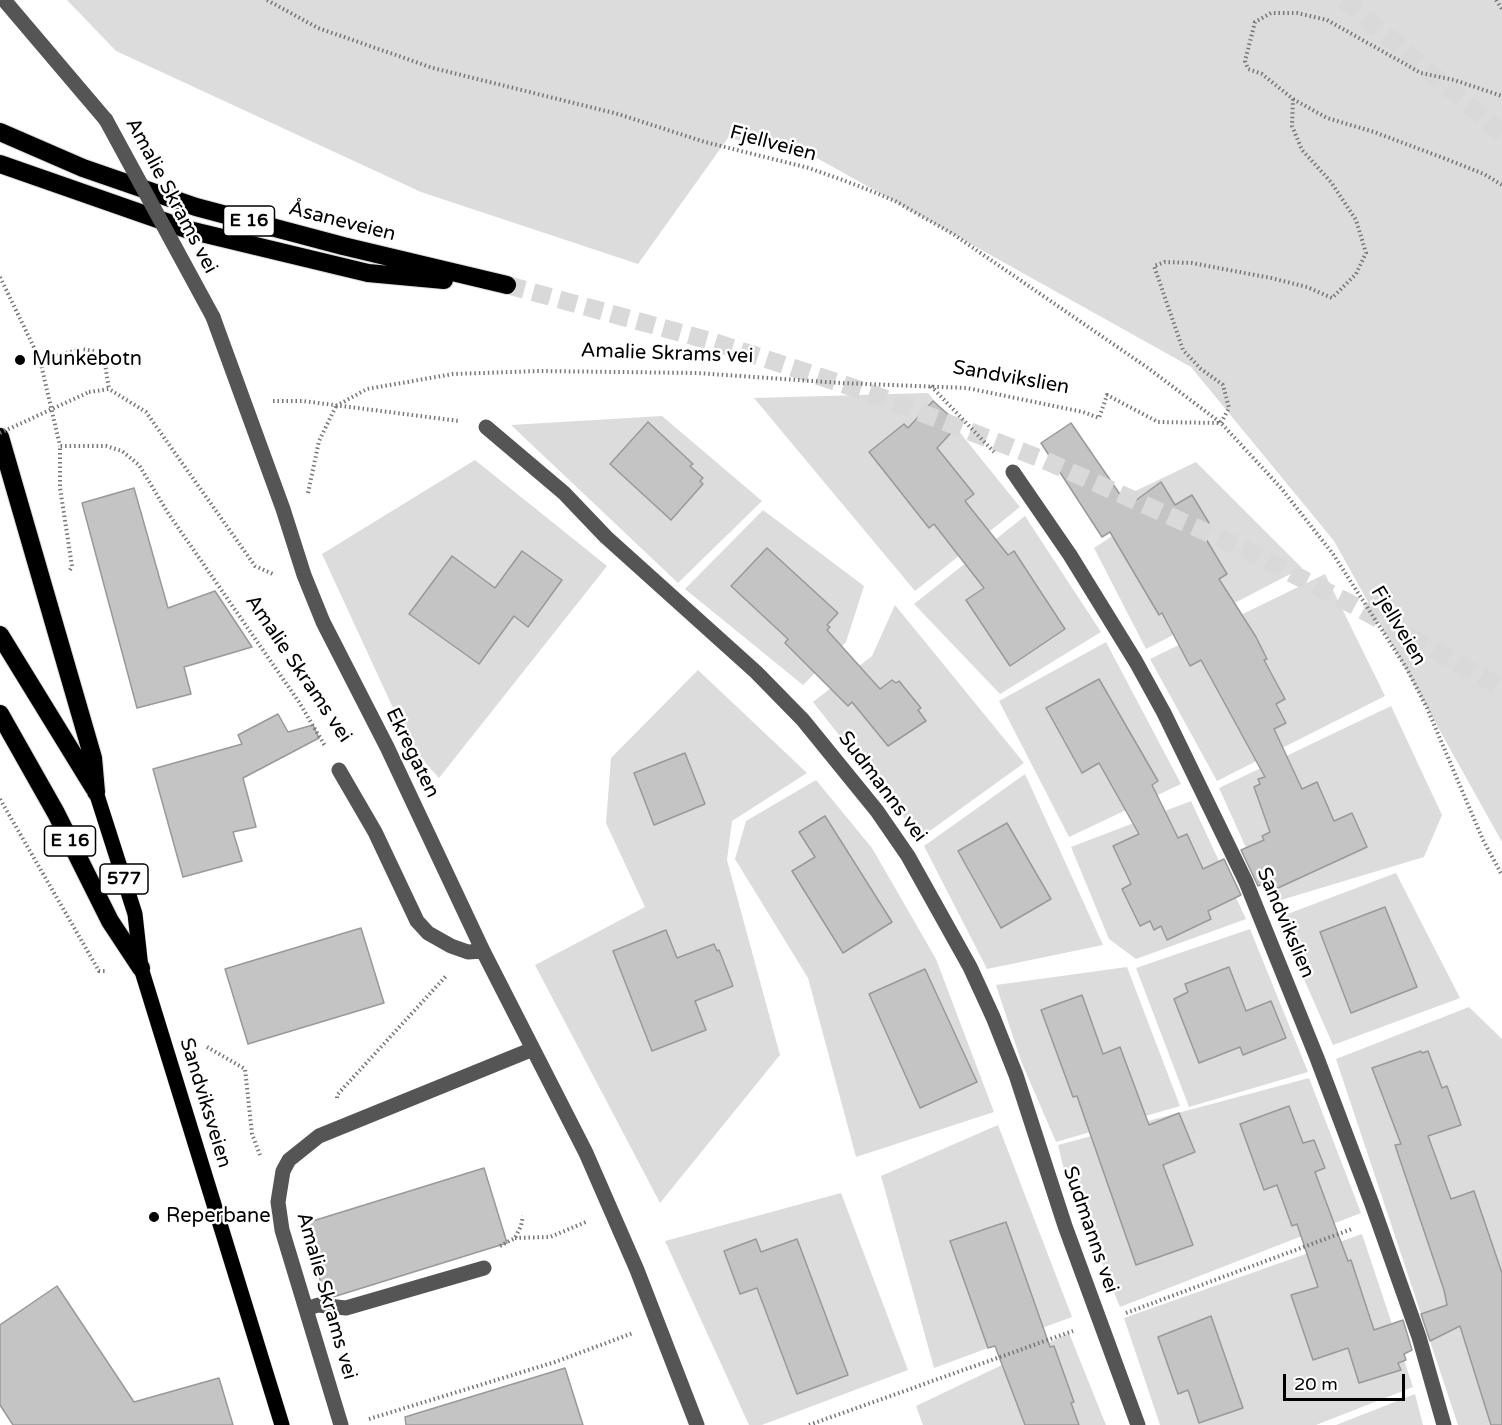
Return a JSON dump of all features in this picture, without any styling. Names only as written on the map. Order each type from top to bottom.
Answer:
[{"type":"highway","name":"Åsaneveien","points":[[0,132],[83,168],[196,207],[343,246],[507,285],[368,273],[189,230],[0,164]]},
{"type":"highway","points":[[0,435],[93,758],[96,792]]},
{"type":"highway","points":[[0,635],[96,792]]},
{"type":"highway","name":"E 16","points":[[0,714],[56,813],[110,921],[141,968]]},
{"type":"main road","name":"Sandviksveien","points":[[96,792],[135,914],[141,968],[282,1425]]},
{"type":"street","name":"Amalie Skrams vei","points":[[4,0],[106,120],[213,317],[283,509],[304,575]]},
{"type":"street","name":"Sudmanns vei","points":[[486,426],[564,493],[606,537],[756,672],[803,720],[889,829],[942,913],[993,1017],[1016,1075],[1054,1193],[1138,1425]]},
{"type":"street","name":"Sandvikslien","points":[[1013,472],[1070,555],[1136,662],[1164,713],[1246,882],[1317,1058],[1372,1204],[1419,1336],[1444,1425]]},
{"type":"street","name":"Ekregaten","points":[[304,575],[344,666],[387,747],[476,951]]},
{"type":"street","name":"Amalie Skrams vei","points":[[339,770],[375,831],[417,921],[429,933],[476,951]]},
{"type":"street","points":[[476,951],[533,1049],[586,1153],[637,1270],[697,1425]]},
{"type":"street","name":"Amalie Skrams vei","points":[[341,1425],[282,1230],[278,1202],[283,1171],[289,1160],[319,1136],[500,1065],[533,1049]]},
{"type":"street","points":[[306,1309],[318,1305],[346,1308],[484,1268]]},
{"type":"path","name":"Fjellveien","points":[[267,0],[318,28],[433,68],[618,114],[705,142],[764,155],[819,171],[895,201],[953,234],[1148,368],[1221,423],[1306,518],[1382,627],[1427,708],[1455,777],[1502,875]]},
{"type":"path","points":[[1496,0],[1502,9]]},
{"type":"path","points":[[1502,96],[1454,80],[1420,73],[1327,20],[1297,13],[1271,13],[1255,21],[1245,61],[1248,69],[1262,74],[1293,99],[1327,117],[1484,174],[1502,185]]},
{"type":"path","points":[[1221,423],[1229,408],[1223,385],[1201,369],[1183,350],[1154,266],[1166,262],[1192,263],[1271,278],[1306,287],[1332,298],[1356,274],[1366,253],[1356,220],[1331,182],[1302,150],[1292,126],[1293,99]]},
{"type":"path","points":[[0,277],[40,360],[60,446],[60,488],[72,566]]},
{"type":"path","points":[[40,360],[81,350],[94,351],[105,364],[109,389]]},
{"type":"path","name":"Amalie Skrams vei","points":[[336,406],[367,389],[453,374],[539,371],[697,373],[842,383],[931,385]]},
{"type":"path","points":[[931,385],[1013,472]]},
{"type":"path","name":"Sandvikslien","points":[[931,385],[968,388],[1083,412],[1099,418],[1107,395],[1158,422],[1221,423]]},
{"type":"path","points":[[0,435],[89,392],[109,389],[146,412],[255,566],[274,574],[304,575]]},
{"type":"path","points":[[243,402],[303,402],[432,416],[486,426]]},
{"type":"path","points":[[283,509],[304,502],[311,486],[320,441],[336,406]]},
{"type":"path","name":"Amalie Skrams vei","points":[[60,446],[106,446],[122,451],[139,465],[168,513],[299,702],[339,770]]},
{"type":"path","points":[[1,802],[99,971]]},
{"type":"path","points":[[344,1125],[337,1095],[476,951]]},
{"type":"path","points":[[207,1047],[245,1069],[252,1134],[278,1202]]},
{"type":"path","points":[[515,1238],[550,1236],[580,1224]]},
{"type":"path","name":"Sudmanns vei","points":[[1120,1316],[1349,1230]]},
{"type":"path","points":[[809,1425],[1100,1321]]},
{"type":"path","points":[[363,1422],[555,1362],[633,1333]]},
{"type":"shaded area","points":[[67,0],[1502,0],[1502,842],[1334,541],[1191,367],[815,157],[728,138],[638,264],[421,192],[116,51]]},
{"type":"shaded area","points":[[928,393],[1020,507],[915,591],[754,398]]},
{"type":"shaded area","points":[[662,416],[762,501],[678,583],[511,425]]},
{"type":"shaded area","points":[[475,460],[607,566],[439,778],[411,747],[322,554]]},
{"type":"shaded area","points":[[1196,462],[1302,568],[1146,649],[1094,548],[1138,519],[1127,495]]},
{"type":"shaded area","points":[[763,510],[864,586],[846,642],[803,685],[685,589]]},
{"type":"shaded area","points":[[1025,516],[1101,632],[1000,694],[914,604]]},
{"type":"shaded area","points":[[1325,574],[1385,696],[1217,781],[1150,659]]},
{"type":"shaded area","points":[[895,605],[1024,763],[920,838],[813,702],[872,656]]},
{"type":"shaded area","points":[[1106,642],[1181,784],[1069,837],[999,701]]},
{"type":"shaded area","points":[[698,670],[807,773],[732,821],[727,860],[780,1055],[660,1203],[535,965],[645,907],[606,823],[611,758]]},
{"type":"shaded area","points":[[1391,706],[1442,815],[1424,857],[1271,903],[1219,788]]},
{"type":"shaded area","points":[[1025,774],[1103,945],[987,969],[924,846]]},
{"type":"shaded area","points":[[816,780],[872,848],[936,959],[994,1112],[856,1157],[808,978],[735,859],[746,821]]},
{"type":"shaded area","points":[[1191,801],[1246,919],[1136,959],[1109,939],[1071,847]]},
{"type":"shaded area","points":[[1396,873],[1460,998],[1333,1045],[1277,918]]},
{"type":"shaded area","points":[[1250,929],[1308,1072],[1189,1107],[1136,968]]},
{"type":"shaded area","points":[[1127,967],[1180,1106],[1056,1142],[1021,1061],[996,985]]},
{"type":"shaded area","points":[[1469,1007],[1502,1039],[1502,1425],[1458,1425],[1336,1059]]},
{"type":"shaded area","points":[[1309,1078],[1361,1213],[1120,1307],[1064,1170],[1058,1145]]},
{"type":"shaded area","points":[[998,1125],[1072,1317],[934,1368],[881,1176]]},
{"type":"shaded area","points":[[841,1193],[908,1370],[762,1425],[749,1425],[665,1241]]},
{"type":"shaded area","points":[[1362,1234],[1413,1387],[1316,1425],[1160,1425],[1124,1318]]},
{"type":"shaded area","points":[[1069,1333],[1106,1425],[923,1425],[916,1406]]},
{"type":"shaded area","points":[[1415,1394],[1423,1425],[1336,1425]]},
{"type":"building","points":[[933,401],[959,424],[937,448],[974,494],[965,501],[1008,555],[1014,551],[1065,629],[1010,666],[966,600],[984,588],[934,524],[929,528],[869,452],[904,424],[908,428]]},
{"type":"building","points":[[648,422],[693,464],[690,466],[703,478],[700,481],[703,484],[671,520],[610,464]]},
{"type":"building","points":[[1071,423],[1128,506],[1161,482],[1175,505],[1192,495],[1209,523],[1200,529],[1227,574],[1219,579],[1256,637],[1267,659],[1264,660],[1285,699],[1276,704],[1286,723],[1274,729],[1302,789],[1317,782],[1334,821],[1352,813],[1367,847],[1267,893],[1263,884],[1258,886],[1241,850],[1264,840],[1262,836],[1270,832],[1254,787],[1260,784],[1258,779],[1265,777],[1201,660],[1190,666],[1162,613],[1159,615],[1110,532],[1102,537],[1041,443]]},
{"type":"building","points":[[134,488],[168,608],[215,591],[252,647],[184,667],[191,694],[137,708],[82,503]]},
{"type":"building","points":[[767,548],[838,613],[827,625],[830,627],[827,630],[880,689],[892,680],[896,683],[899,681],[921,708],[918,710],[926,721],[888,746],[852,702],[848,706],[785,643],[788,639],[731,586]]},
{"type":"building","points":[[522,551],[562,580],[528,627],[514,616],[479,664],[409,614],[452,556],[495,588]]},
{"type":"building","points":[[1099,679],[1158,781],[1152,785],[1178,838],[1187,834],[1203,869],[1224,859],[1241,895],[1208,911],[1211,919],[1167,940],[1161,926],[1154,930],[1150,921],[1140,926],[1122,889],[1131,884],[1113,846],[1139,834],[1099,763],[1082,773],[1046,708]]},
{"type":"building","points":[[278,714],[288,732],[313,725],[319,738],[243,778],[256,827],[233,832],[242,861],[183,877],[153,769],[242,744],[238,735]]},
{"type":"building","points":[[685,753],[705,804],[654,825],[634,773]]},
{"type":"building","points":[[825,816],[892,922],[843,953],[792,871],[815,857],[799,832]]},
{"type":"building","points":[[1007,823],[1051,899],[1001,928],[958,851]]},
{"type":"building","points":[[1385,907],[1417,987],[1351,1013],[1320,932]]},
{"type":"building","points":[[361,928],[384,1003],[248,1044],[225,969]]},
{"type":"building","points":[[666,930],[677,958],[714,944],[717,951],[719,950],[733,986],[695,1001],[706,1030],[652,1051],[613,951]]},
{"type":"building","points":[[1229,967],[1246,1011],[1271,1001],[1286,1038],[1243,1055],[1240,1047],[1199,1063],[1174,999],[1188,992],[1185,984]]},
{"type":"building","points":[[925,969],[977,1082],[920,1108],[869,994]]},
{"type":"building","points":[[1082,995],[1103,1054],[1120,1047],[1149,1125],[1179,1113],[1195,1152],[1163,1165],[1193,1245],[1136,1265],[1077,1096],[1073,1097],[1041,1010]]},
{"type":"building","points":[[1421,1051],[1422,1053],[1428,1051],[1442,1088],[1447,1086],[1461,1125],[1428,1136],[1451,1199],[1474,1191],[1502,1273],[1502,1425],[1491,1425],[1460,1326],[1430,1341],[1421,1314],[1447,1305],[1395,1145],[1401,1144],[1372,1068]]},
{"type":"building","points":[[1289,1106],[1303,1143],[1314,1140],[1325,1168],[1315,1172],[1348,1261],[1351,1260],[1374,1330],[1403,1320],[1412,1350],[1404,1354],[1406,1360],[1398,1363],[1401,1370],[1359,1383],[1348,1348],[1313,1360],[1291,1295],[1318,1287],[1297,1224],[1292,1226],[1277,1185],[1264,1190],[1240,1124]]},
{"type":"building","points":[[484,1168],[507,1243],[333,1297],[325,1296],[303,1224]]},
{"type":"building","points":[[1006,1222],[1050,1347],[1054,1346],[1074,1402],[1071,1403],[1079,1425],[1025,1425],[995,1346],[988,1348],[950,1241]]},
{"type":"building","points":[[756,1239],[761,1252],[797,1239],[848,1375],[797,1394],[757,1288],[740,1294],[724,1251]]},
{"type":"building","points":[[57,1286],[134,1402],[219,1378],[233,1425],[13,1425],[0,1405],[0,1325]]},
{"type":"building","points":[[1211,1316],[1243,1408],[1199,1423],[1188,1390],[1178,1394],[1158,1337]]},
{"type":"building","points":[[565,1368],[583,1425],[406,1425],[405,1417]]},
{"type":"tunnel","points":[[1344,0],[1502,133]]},
{"type":"tunnel","points":[[507,285],[714,342],[870,393],[1044,460],[1244,549],[1355,606],[1502,688]]},
{"type":"place","name":"Munkebotn","points":[[20,360]]},
{"type":"place","name":"Reperbane","points":[[154,1217]]}]
